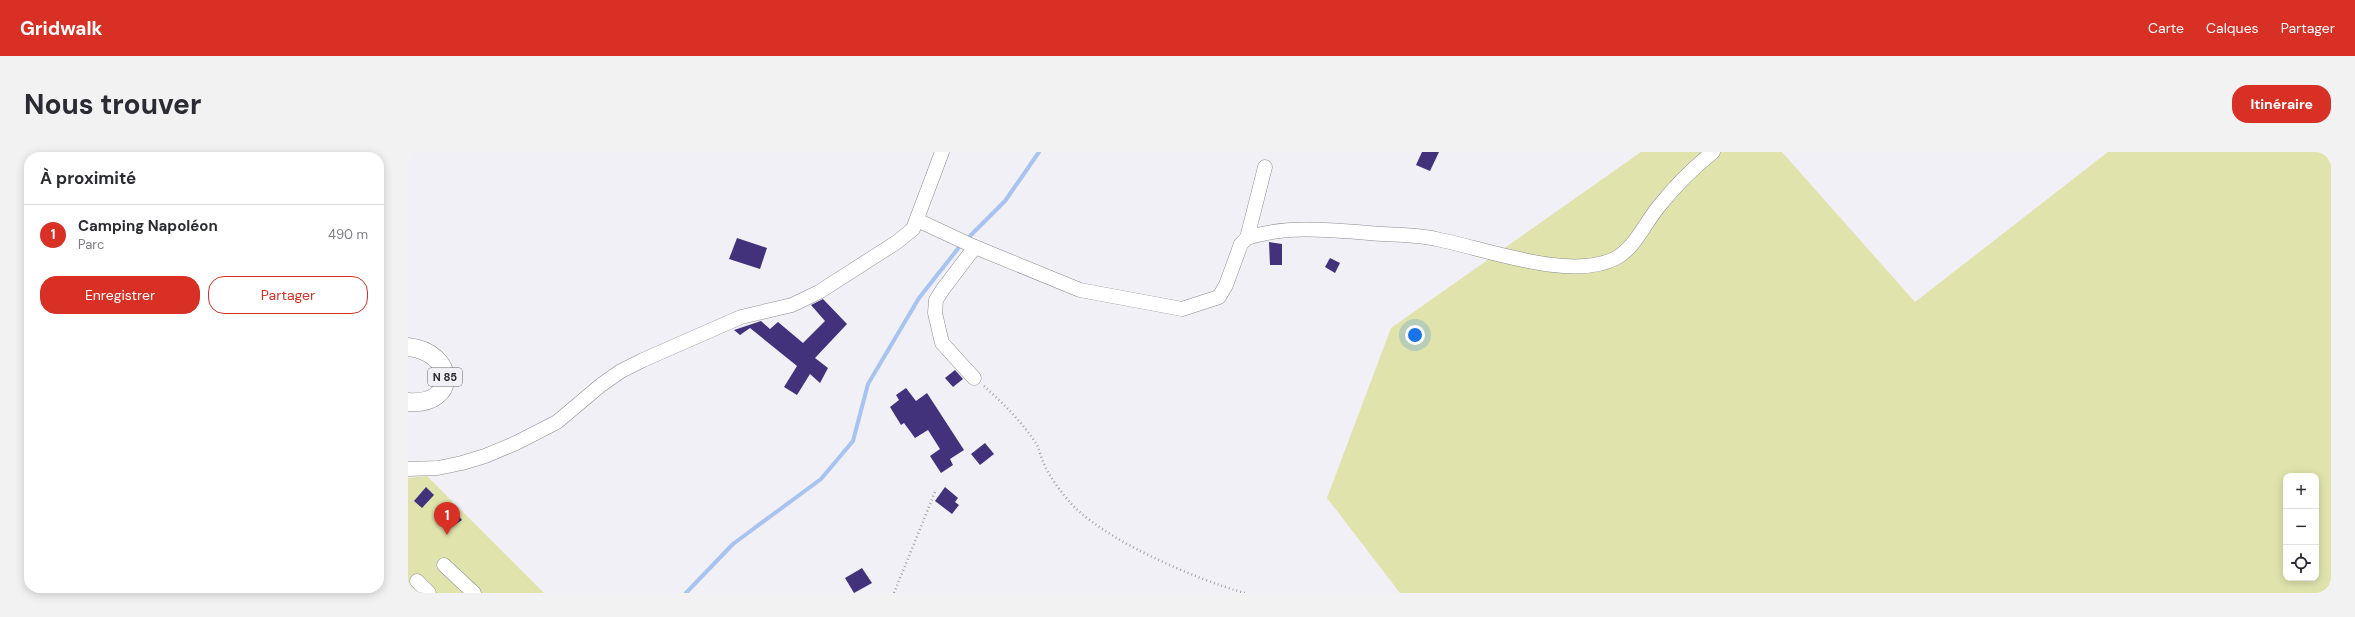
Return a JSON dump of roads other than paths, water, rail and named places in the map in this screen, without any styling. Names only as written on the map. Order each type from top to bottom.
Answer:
[{"type":"main road","name":"N 85","points":[[408,347],[430,352],[437,358],[445,375],[445,383],[436,396],[428,401],[408,402]]},
{"type":"street","points":[[408,469],[438,468],[462,463],[485,456],[542,432],[574,410],[601,385],[621,371],[741,318],[792,305],[819,292],[898,242],[913,229],[942,152]]},
{"type":"street","points":[[1247,238],[1310,229],[1435,238],[1537,263],[1589,266],[1605,263],[1618,257],[1630,246],[1660,205],[1686,175],[1713,152]]},
{"type":"street","points":[[917,220],[975,247],[1080,290],[1182,310],[1219,297],[1226,284],[1241,244],[1247,238],[1265,167]]},
{"type":"street","points":[[974,378],[942,343],[935,313],[936,300],[975,247]]},
{"type":"street","points":[[444,565],[474,593]]},
{"type":"street","points":[[417,581],[429,593]]},
{"type":"waterway","points":[[969,237],[1005,201],[1039,152]]},
{"type":"waterway","points":[[686,593],[733,544],[821,479],[853,441],[868,384],[919,298],[960,246]]},
{"type":"place","name":"Camping Napoléon","points":[[447,535]]}]
